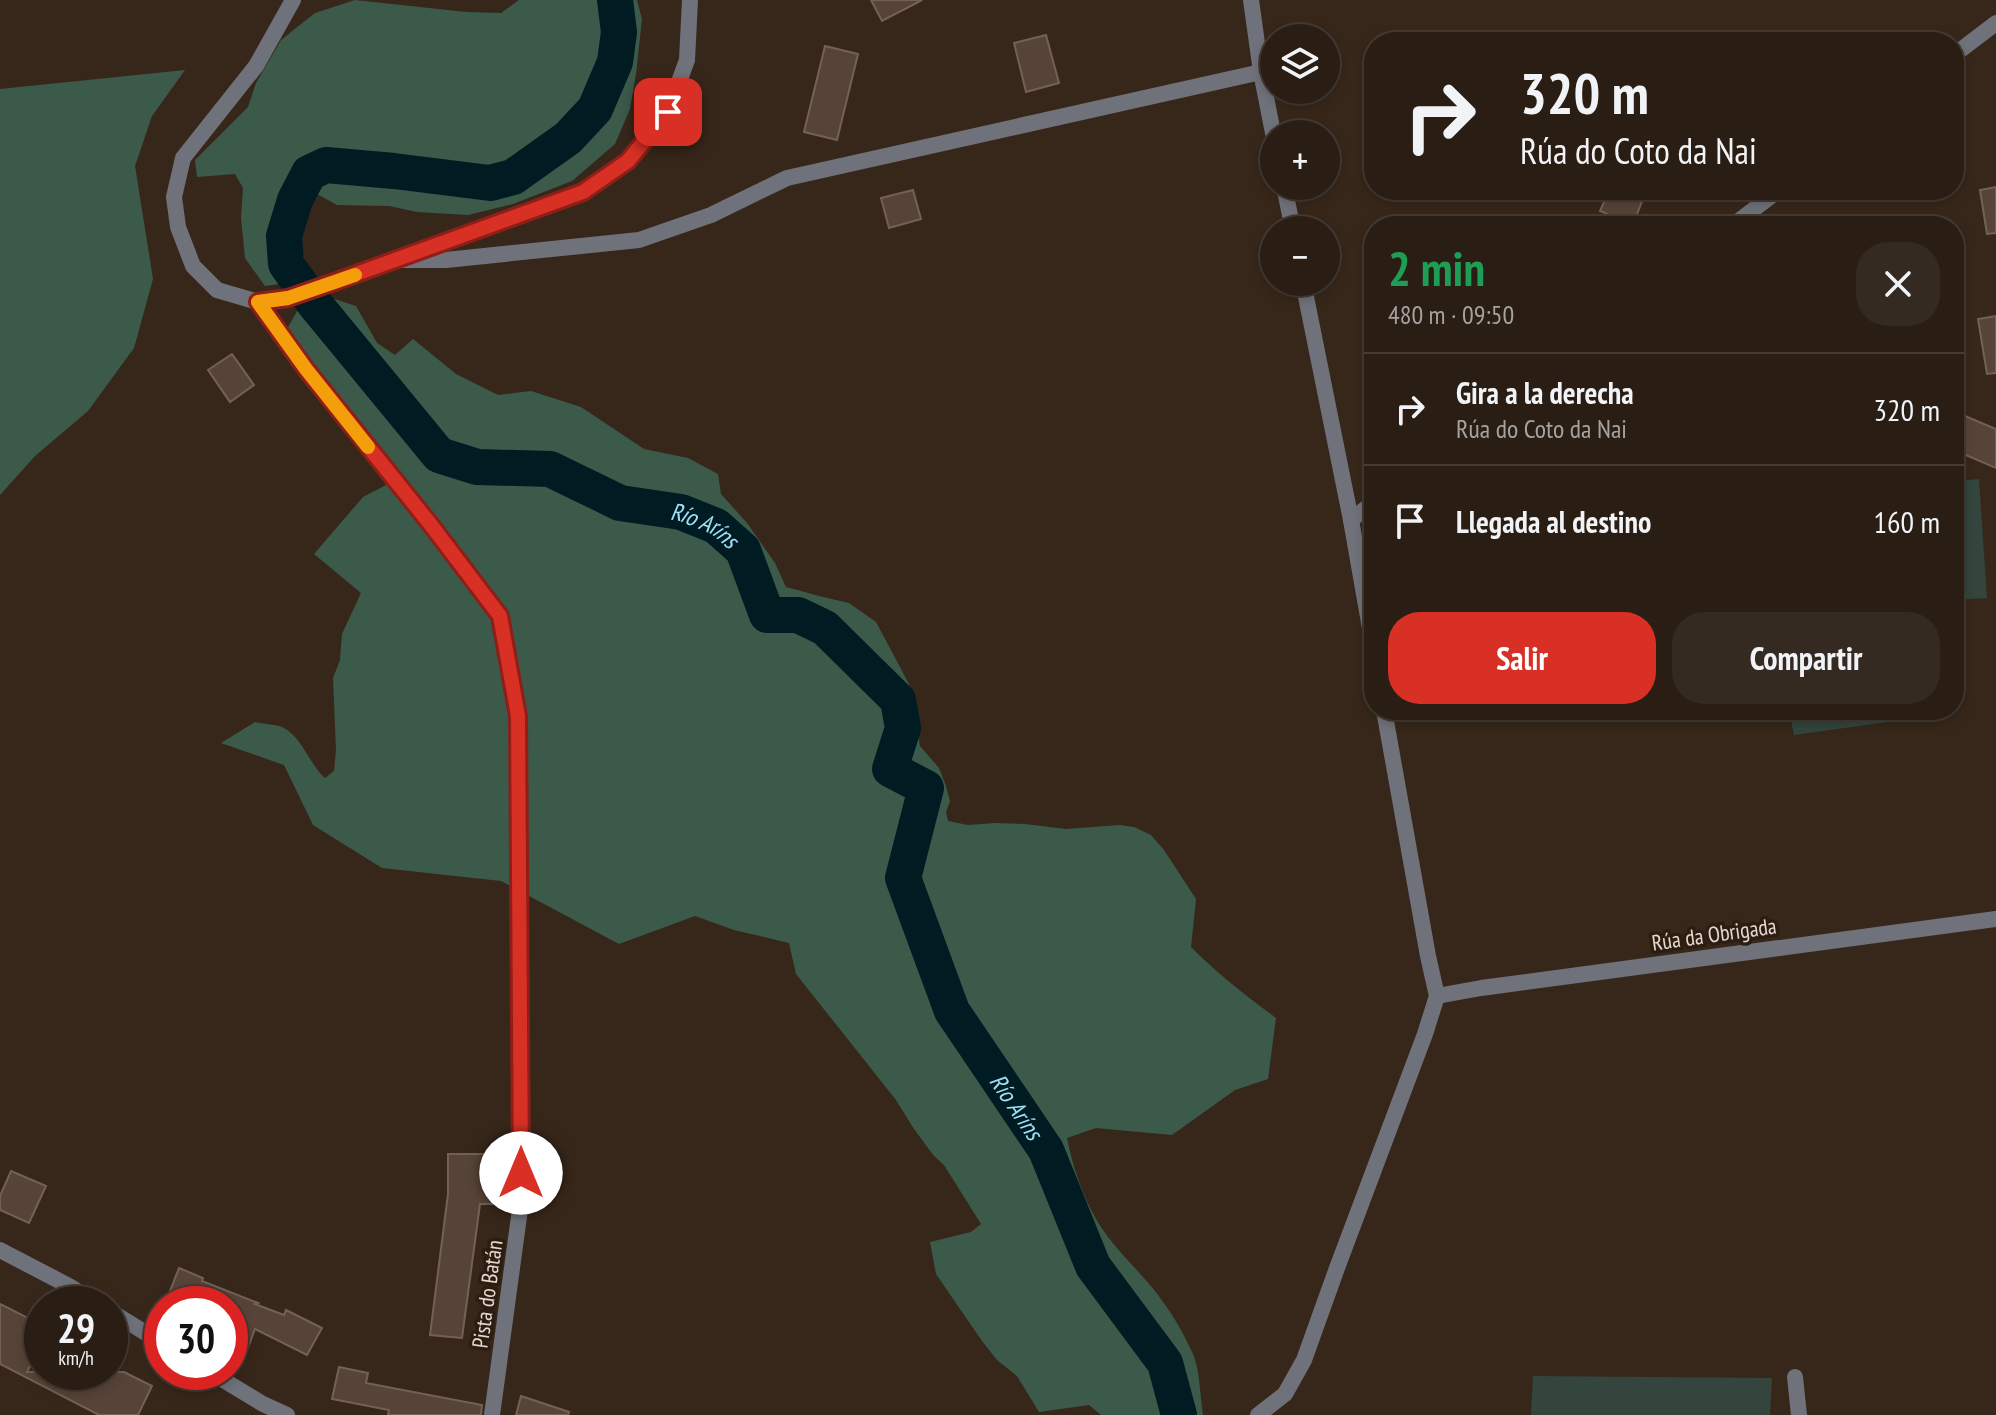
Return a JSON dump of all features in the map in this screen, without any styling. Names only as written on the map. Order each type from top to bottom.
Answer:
[{"type":"street","points":[[293,0],[256,66],[183,158],[174,197],[178,227],[193,266],[217,290],[258,302],[288,298],[583,192],[628,161],[668,112],[687,60],[690,0]]},
{"type":"street","points":[[1251,0],[1260,65]]},
{"type":"street","points":[[1964,47],[1996,23]]},
{"type":"street","points":[[394,260],[446,260],[639,240],[711,215],[787,178],[1260,72]]},
{"type":"street","points":[[1745,216],[1766,200]]},
{"type":"street","points":[[1306,296],[1364,594]]},
{"type":"street","name":"Pista do Batán","points":[[258,302],[306,369],[500,616],[518,716],[521,1202],[492,1415]]},
{"type":"street","points":[[1351,520],[1364,510]]},
{"type":"street","points":[[1258,1415],[1285,1394],[1304,1360],[1437,996],[1386,720]]},
{"type":"street","name":"Rúa da Obrigada","points":[[1437,996],[1996,919]]},
{"type":"street","points":[[0,1250],[69,1286]]},
{"type":"street","points":[[1795,1377],[1799,1415]]},
{"type":"street","points":[[240,1390],[287,1415]]},
{"type":"green space","points":[[355,0],[501,13],[519,0],[637,0],[642,19],[630,109],[615,144],[572,181],[513,204],[468,215],[417,212],[389,206],[337,205],[319,195],[308,196],[300,250],[311,271],[286,283],[265,286],[245,258],[241,218],[243,188],[235,174],[197,177],[195,160],[248,107],[256,83],[281,40],[315,13]]},
{"type":"green space","points":[[185,70],[152,116],[135,166],[153,279],[134,348],[88,411],[35,456],[0,495],[0,89]]},
{"type":"green space","points":[[331,298],[356,306],[377,343],[395,355],[413,339],[456,374],[498,395],[531,391],[581,407],[644,449],[688,458],[718,474],[721,494],[747,523],[775,563],[786,587],[849,603],[876,622],[909,684],[920,746],[939,768],[946,786],[950,801],[946,812],[948,821],[968,825],[1025,824],[1066,829],[1119,825],[1134,827],[1151,835],[1164,850],[1196,899],[1191,947],[1276,1018],[1268,1079],[1235,1090],[1172,1135],[1096,1128],[1067,1138],[1079,1182],[1099,1224],[1163,1302],[1189,1346],[1197,1368],[1203,1415],[1101,1415],[1089,1405],[1039,1412],[1017,1376],[997,1360],[936,1274],[930,1242],[971,1232],[981,1224],[944,1165],[914,1129],[896,1100],[796,974],[789,943],[734,930],[695,916],[619,944],[501,881],[382,868],[313,825],[284,765],[221,743],[255,722],[279,726],[295,737],[325,778],[334,771],[333,678],[340,660],[342,634],[361,593],[314,554],[363,497],[386,485],[388,460],[312,363],[288,327],[299,308]]},
{"type":"green space","points":[[1979,479],[1987,598],[1964,599],[1964,480]]},
{"type":"green space","points":[[1791,720],[1902,720],[1794,735]]},
{"type":"green space","points":[[1533,1376],[1772,1378],[1770,1415],[1531,1415]]},
{"type":"building","points":[[871,0],[922,0],[882,21]]},
{"type":"building","points":[[1046,35],[1059,83],[1026,92],[1014,43]]},
{"type":"building","points":[[825,46],[858,54],[837,140],[804,132]]},
{"type":"building","points":[[1996,187],[1996,233],[1987,234],[1980,190]]},
{"type":"building","points":[[913,190],[921,219],[889,228],[881,198]]},
{"type":"building","points":[[1605,200],[1642,200],[1636,216],[1612,216],[1600,211]]},
{"type":"building","points":[[1996,316],[1996,373],[1987,374],[1978,319]]},
{"type":"building","points":[[232,354],[254,385],[230,402],[208,370]]},
{"type":"building","points":[[1965,416],[1996,429],[1996,468],[1964,454]]},
{"type":"building","points":[[448,1154],[494,1154],[494,1204],[480,1204],[462,1338],[430,1335],[448,1194]]},
{"type":"building","points":[[11,1171],[46,1186],[29,1223],[0,1210],[0,1196]]},
{"type":"building","points":[[179,1268],[215,1286],[172,1286]]},
{"type":"building","points":[[248,1299],[284,1315],[286,1310],[322,1328],[307,1355],[255,1329],[248,1348]]},
{"type":"building","points":[[0,1304],[24,1316],[24,1376],[0,1364]]},
{"type":"building","points":[[339,1367],[368,1373],[366,1383],[482,1405],[481,1415],[388,1415],[389,1410],[332,1399]]},
{"type":"building","points":[[128,1374],[144,1382],[144,1390],[150,1390],[138,1415],[99,1415],[50,1390],[128,1390]]},
{"type":"building","points":[[521,1396],[569,1412],[568,1415],[516,1415]]},
{"type":"waterway","name":"Río Aríns","points":[[615,0],[619,32],[615,62],[595,109],[568,138],[513,177],[490,183],[326,165],[309,173],[295,200],[284,236],[286,264],[314,303],[439,455],[477,467],[550,469],[620,503],[681,512],[716,526],[743,550],[767,615],[798,615],[825,628],[898,700],[903,728],[890,769],[926,788],[903,878],[952,1011],[1046,1150],[1093,1266],[1165,1363],[1179,1415]]},
{"type":"slow traffic","points":[[355,275],[288,298],[258,302],[368,447]]},
{"type":"route","points":[[521,1173],[518,716],[500,616],[306,369],[258,302],[288,298],[583,192],[628,161],[668,112]]}]
